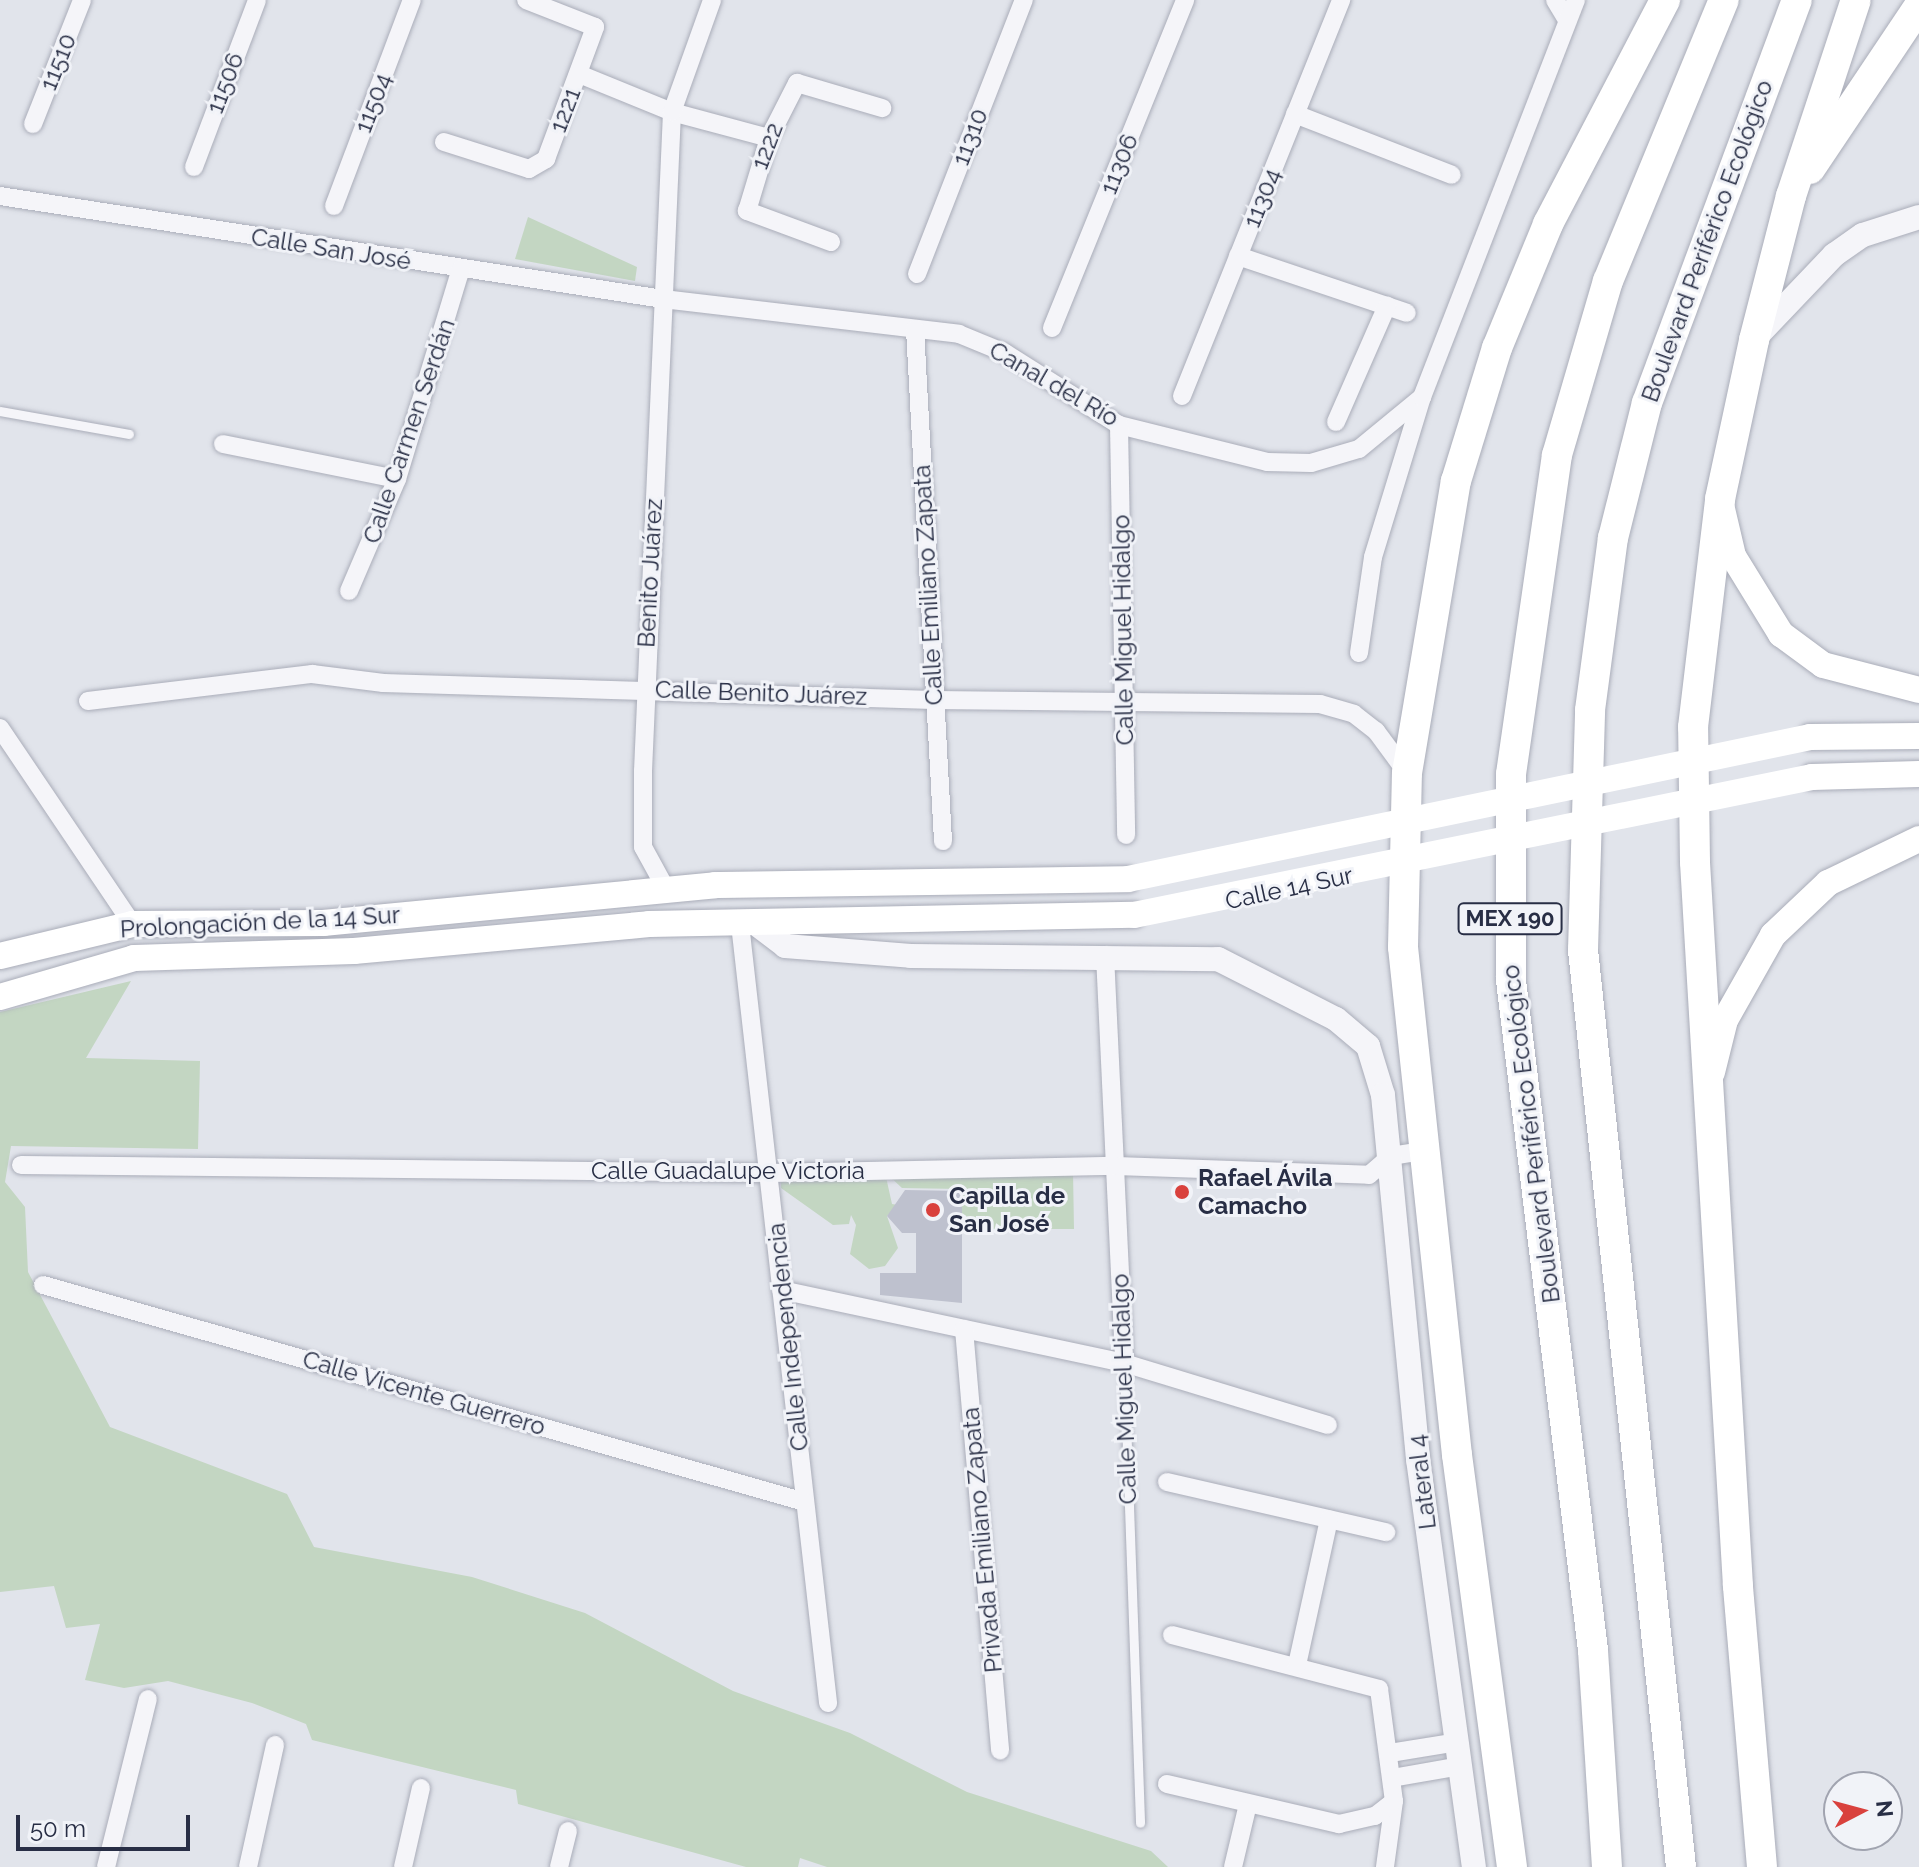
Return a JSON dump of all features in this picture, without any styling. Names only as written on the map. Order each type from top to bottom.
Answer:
[{"type":"highway","points":[[1512,1867],[1457,1455],[1427,1150],[1403,947],[1407,773],[1456,481],[1497,348],[1548,224],[1665,0]]},
{"type":"highway","name":"Boulevard Periférico Ecológico","points":[[1607,1867],[1593,1650],[1511,980],[1511,774],[1557,455],[1608,281],[1724,0]]},
{"type":"highway","name":"Boulevard Periférico Ecológico","points":[[1681,1867],[1583,950],[1590,710],[1613,538],[1647,403],[1797,0]]},
{"type":"highway","points":[[1762,1867],[1738,1586],[1712,1072],[1695,862],[1693,727],[1720,499],[1754,340],[1791,196],[1856,0]]},
{"type":"highway","points":[[1791,196],[1919,6]]},
{"type":"main road","points":[[1720,499],[1733,556],[1781,634],[1823,665],[1919,690]]},
{"type":"main road","name":"Calle 14 Sur","points":[[666,889],[832,882],[988,886],[1128,879],[1810,737],[1919,736]]},
{"type":"main road","name":"Calle 14 Sur","points":[[649,924],[1134,915],[1812,777],[1919,774]]},
{"type":"main road","points":[[1712,1072],[1725,1020],[1758,955],[1790,916],[1856,865],[1919,839]]},
{"type":"main road","name":"Prolongación de la 14 Sur","points":[[0,956],[132,924],[323,923],[666,889]]},
{"type":"main road","name":"Prolongación de la 14 Sur","points":[[0,997],[134,958],[354,951],[649,924]]},
{"type":"street","name":"11510","points":[[33,124],[82,0]]},
{"type":"street","name":"11506","points":[[194,167],[257,0]]},
{"type":"street","name":"11504","points":[[334,206],[412,0]]},
{"type":"street","name":"1221","points":[[444,142],[540,167],[595,27],[526,0]]},
{"type":"street","name":"Benito Juárez","points":[[666,889],[643,847],[644,688],[672,112],[712,0]]},
{"type":"street","name":"11310","points":[[917,274],[1024,0]]},
{"type":"street","name":"11306","points":[[1052,328],[1185,0]]},
{"type":"street","name":"11304","points":[[1182,396],[1341,0]]},
{"type":"street","points":[[1555,0],[1567,20]]},
{"type":"street","points":[[1359,653],[1373,557],[1422,397],[1576,0]]},
{"type":"street","points":[[579,74],[672,112],[769,138]]},
{"type":"street","name":"1222","points":[[831,242],[747,211],[769,138],[797,83],[882,108]]},
{"type":"street","points":[[1295,114],[1452,175]]},
{"type":"street","name":"Calle San José","points":[[0,196],[663,299]]},
{"type":"street","points":[[1754,340],[1834,255],[1863,235],[1919,217]]},
{"type":"street","points":[[1238,256],[1407,313]]},
{"type":"street","name":"Calle Carmen Serdán","points":[[349,591],[397,479],[461,269]]},
{"type":"street","name":"Canal del Río","points":[[663,299],[915,329],[986,343],[1119,425],[1267,462],[1311,463],[1359,449],[1422,397]]},
{"type":"street","points":[[1336,422],[1387,306]]},
{"type":"street","name":"Calle Emiliano Zapata","points":[[915,329],[943,841]]},
{"type":"street","name":"Calle Miguel Hidalgo","points":[[1119,425],[1126,835]]},
{"type":"street","points":[[223,444],[397,479]]},
{"type":"street","name":"Calle Benito Juárez","points":[[88,701],[312,674],[383,683],[644,688],[933,700],[1320,704],[1376,731],[1407,773]]},
{"type":"street","points":[[0,728],[132,924]]},
{"type":"street","name":"Lateral 4","points":[[747,923],[785,946],[911,956],[1187,955],[1241,967],[1355,1031],[1368,1046],[1383,1095],[1391,1156],[1418,1459],[1474,1867]]},
{"type":"street","name":"Calle Independencia","points":[[747,923],[781,1290],[828,1703]]},
{"type":"street","name":"Calle Miguel Hidalgo","points":[[1105,955],[1124,1363]]},
{"type":"street","name":"Calle Guadalupe Victoria","points":[[21,1165],[772,1173],[1116,1166],[1369,1175],[1391,1156],[1427,1150]]},
{"type":"street","name":"Calle Vicente Guerrero","points":[[43,1285],[805,1502]]},
{"type":"street","points":[[781,1290],[1124,1363],[1328,1425]]},
{"type":"street","name":"Privada Emiliano Zapata","points":[[964,1329],[1000,1750]]},
{"type":"street","points":[[1418,1459],[1457,1455]]},
{"type":"street","points":[[1167,1482],[1386,1532]]},
{"type":"street","points":[[1297,1665],[1329,1519]]},
{"type":"street","points":[[1172,1635],[1297,1665],[1379,1689],[1390,1753],[1394,1801],[1385,1867]]},
{"type":"street","points":[[106,1867],[148,1699]]},
{"type":"street","points":[[248,1867],[275,1745]]},
{"type":"street","points":[[1390,1753],[1458,1754]]},
{"type":"street","points":[[1392,1778],[1458,1754]]},
{"type":"street","points":[[1167,1784],[1339,1824],[1375,1816],[1394,1801]]},
{"type":"street","points":[[403,1867],[421,1788]]},
{"type":"street","points":[[1233,1867],[1248,1804]]},
{"type":"street","points":[[559,1867],[568,1831]]},
{"type":"lane","points":[[0,411],[129,434]]},
{"type":"lane","name":"Calle Miguel Hidalgo","points":[[1124,1363],[1140,1823]]},
{"type":"green space","points":[[528,217],[637,267],[635,281],[515,259]]},
{"type":"green space","points":[[131,981],[86,1058],[200,1061],[198,1149],[11,1146],[5,1182],[25,1207],[28,1272],[110,1427],[287,1494],[314,1547],[472,1577],[585,1613],[733,1691],[850,1733],[967,1792],[1151,1851],[1168,1867],[827,1867],[800,1858],[798,1867],[746,1867],[518,1804],[516,1790],[312,1740],[306,1724],[252,1703],[168,1681],[124,1688],[85,1680],[100,1624],[66,1628],[54,1586],[0,1592],[0,1012]]},
{"type":"green space","points":[[959,1170],[961,1180],[961,1171],[1073,1171],[1074,1229],[962,1229],[961,1189],[902,1188],[887,1174]]},
{"type":"green space","points":[[824,1175],[886,1177],[892,1204],[898,1205],[887,1216],[898,1248],[885,1266],[869,1269],[850,1254],[856,1225],[851,1215],[849,1224],[833,1225],[781,1188],[781,1179],[813,1182]]},
{"type":"building","points":[[905,1190],[962,1191],[962,1303],[880,1295],[880,1273],[916,1273],[916,1233],[902,1233],[887,1216]]},
{"type":"place","name":"Rafael Ávila Camacho","points":[[1182,1192]]},
{"type":"place","name":"Capilla de San José","points":[[933,1210]]}]
